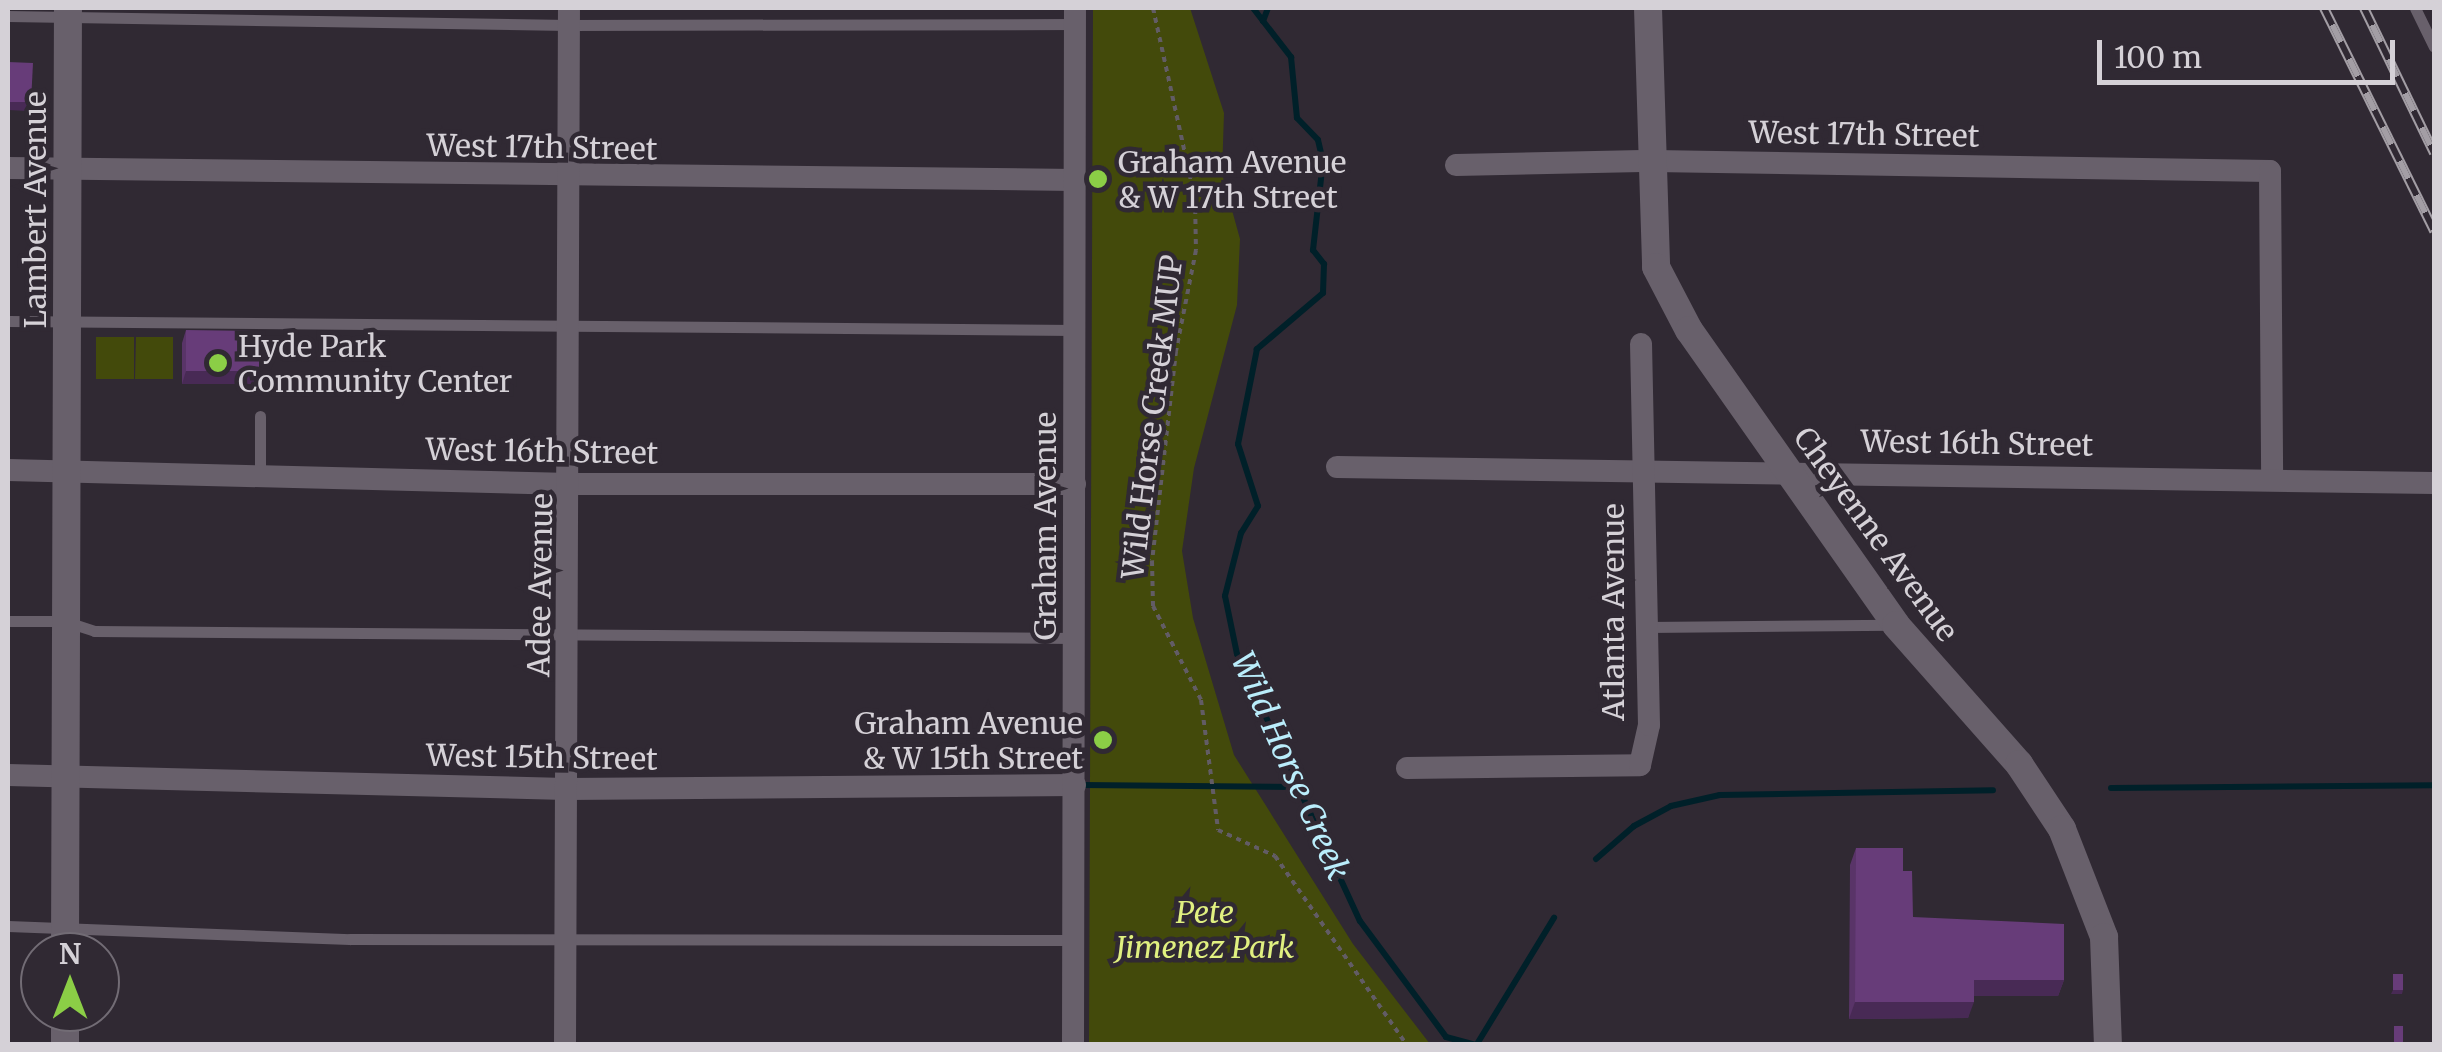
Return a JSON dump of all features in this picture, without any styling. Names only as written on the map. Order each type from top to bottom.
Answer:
[{"type":"street","points":[[1648,8],[1654,161]]},
{"type":"street","name":"Lambert Avenue","points":[[65,932],[62,470],[68,322],[68,13]]},
{"type":"street","name":"Adee Avenue","points":[[564,1044],[572,484],[565,178],[568,16]]},
{"type":"street","name":"Graham Avenue","points":[[1073,1044],[1075,16]]},
{"type":"street","name":"West 17th Street","points":[[1456,165],[1654,161],[2270,170],[2272,480]]},
{"type":"street","name":"Cheyenne Avenue","points":[[1654,161],[1656,267],[1689,330],[1896,625],[2018,764],[2062,829],[2104,937],[2108,1044]]},
{"type":"street","name":"West 17th Street","points":[[8,168],[565,178],[1075,180]]},
{"type":"street","name":"Atlanta Avenue","points":[[1406,768],[1640,765],[1649,725],[1641,344]]},
{"type":"street","name":"West 16th Street","points":[[1337,468],[1644,474],[1788,470],[2434,483]]},
{"type":"street","name":"West 16th Street","points":[[8,470],[572,484],[1075,484]]},
{"type":"street","name":"West 15th Street","points":[[8,774],[566,789],[1075,786]]},
{"type":"lane","points":[[2415,8],[2434,46]]},
{"type":"lane","points":[[8,16],[29,12],[1075,16]]},
{"type":"lane","points":[[8,321],[1075,330]]},
{"type":"lane","points":[[260,416],[260,475]]},
{"type":"lane","points":[[8,621],[64,622],[94,631],[1075,638]]},
{"type":"lane","points":[[1647,627],[1896,625]]},
{"type":"lane","points":[[8,926],[34,932]]},
{"type":"lane","points":[[120,939],[1074,940]]},
{"type":"path","name":"Wild Horse Creek MUP","points":[[1153,8],[1195,198],[1196,250],[1176,350],[1152,560],[1153,606],[1201,700],[1218,830],[1274,856],[1406,1044]]},
{"type":"green space","name":"Pete Jimenez Park","points":[[1093,8],[1190,8],[1224,113],[1222,174],[1240,239],[1237,305],[1194,468],[1182,551],[1193,618],[1234,755],[1353,944],[1430,1044],[1089,1044]]},
{"type":"green space","points":[[96,337],[134,337],[134,379],[96,379]]},
{"type":"green space","points":[[136,337],[173,337],[173,379],[135,379]]},
{"type":"building","points":[[8,62],[33,63],[31,102],[8,102]]},
{"type":"building","name":"Hyde Park Community Center","points":[[186,330],[259,331],[259,371],[186,371]]},
{"type":"building","points":[[1856,848],[1903,848],[1903,871],[1912,871],[1913,917],[2064,924],[2064,980],[1974,980],[1974,1002],[1855,1002]]},
{"type":"building","points":[[2393,974],[2403,974],[2403,990],[2393,990]]},
{"type":"building","points":[[2394,1026],[2403,1026],[2403,1044],[2394,1044]]},
{"type":"waterway","name":"Wild Horse Creek","points":[[1253,8],[1263,21]]},
{"type":"waterway","name":"Wild Horse Creek","points":[[1268,8],[1263,21],[1291,57],[1297,118],[1318,140],[1323,161],[1313,250],[1324,264],[1323,293],[1257,349],[1238,444],[1258,506],[1241,533],[1225,596],[1237,654],[1360,921],[1446,1037],[1473,1044]]},
{"type":"waterway","points":[[1081,785],[1300,787]]},
{"type":"waterway","points":[[2111,788],[2434,785]]},
{"type":"waterway","points":[[1596,859],[1634,826],[1671,806],[1720,795],[1993,790]]},
{"type":"waterway","points":[[1477,1044],[1554,918]]},
{"type":"railway","points":[[2324,8],[2434,231]]},
{"type":"railway","points":[[2364,8],[2434,153]]},
{"type":"place","name":"Graham Avenue & W 17th Street","points":[[1098,179]]},
{"type":"place","name":"Hyde Park Community Center","points":[[218,363]]},
{"type":"place","name":"Graham Avenue & W 15th Street","points":[[1103,740]]}]
